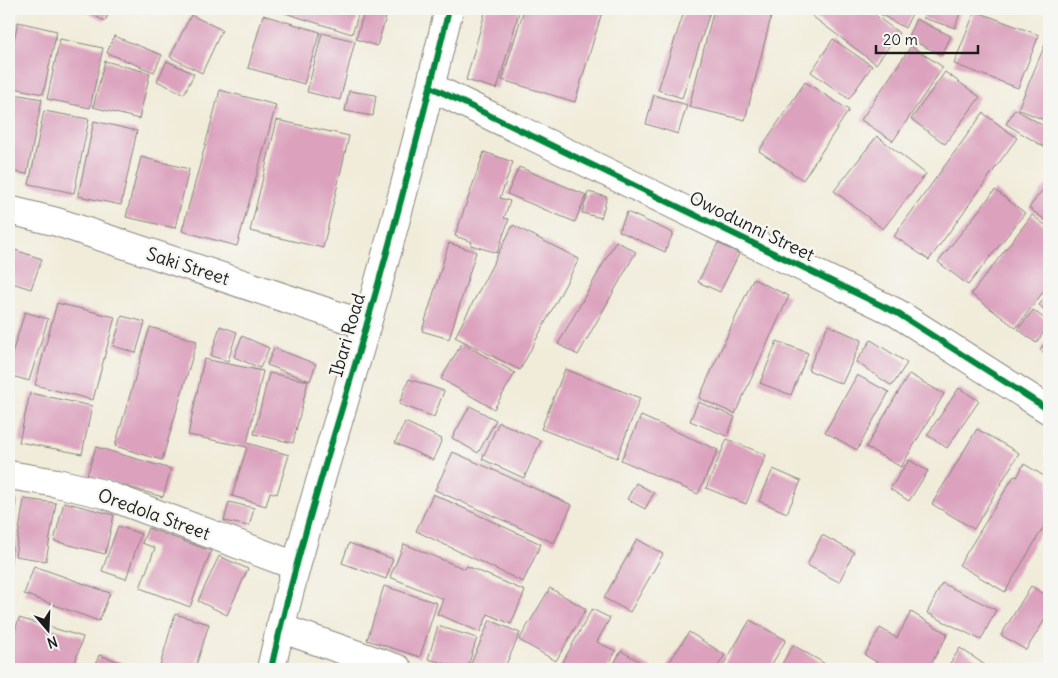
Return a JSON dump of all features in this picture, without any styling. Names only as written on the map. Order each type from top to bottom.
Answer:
[{"type":"street","name":"Ibari Road","points":[[270,669],[296,566],[366,325],[431,87],[449,9]]},
{"type":"street","name":"Owodunni Street","points":[[431,87],[897,314],[1049,410]]},
{"type":"street","name":"Saki Street","points":[[9,210],[57,222],[366,325]]},
{"type":"street","name":"Oredola Street","points":[[9,475],[57,483],[104,494],[296,566]]},
{"type":"street","points":[[280,628],[398,669]]},
{"type":"building","points":[[80,9],[111,9],[105,21]]},
{"type":"building","points":[[272,9],[360,9],[352,34]]},
{"type":"building","points":[[365,9],[388,11],[377,46],[356,39]]},
{"type":"building","points":[[486,9],[520,9],[497,89],[466,80]]},
{"type":"building","points":[[524,9],[603,9],[575,102],[502,80]]},
{"type":"building","points":[[685,9],[711,9],[682,98],[658,90]]},
{"type":"building","points":[[714,9],[773,9],[745,120],[689,107]]},
{"type":"building","points":[[818,9],[867,9],[899,33],[876,64],[812,16]]},
{"type":"building","points":[[871,9],[902,9],[912,14],[905,28]]},
{"type":"building","points":[[926,9],[961,9],[955,28],[923,18]]},
{"type":"building","points":[[975,11],[1039,35],[1018,88],[954,64]]},
{"type":"building","points":[[191,15],[222,30],[202,73],[170,57]]},
{"type":"building","points":[[263,15],[320,32],[304,84],[248,68]]},
{"type":"building","points":[[916,19],[951,36],[942,55],[907,38]]},
{"type":"building","points":[[18,22],[57,31],[43,94],[9,87],[9,63]]},
{"type":"building","points":[[322,33],[355,41],[340,100],[307,92]]},
{"type":"building","points":[[1049,35],[1049,122],[1018,109]]},
{"type":"building","points":[[114,36],[162,55],[154,72],[107,53]]},
{"type":"building","points":[[60,39],[103,48],[90,108],[47,99]]},
{"type":"building","points":[[833,39],[872,66],[849,99],[811,72]]},
{"type":"building","points":[[911,46],[943,67],[893,141],[861,120]]},
{"type":"building","points":[[105,61],[150,73],[139,119],[93,107]]},
{"type":"building","points":[[167,61],[194,74],[184,94],[157,81]]},
{"type":"building","points":[[945,72],[980,97],[945,144],[911,119]]},
{"type":"building","points":[[805,82],[849,110],[803,180],[759,151]]},
{"type":"building","points":[[220,90],[276,105],[237,246],[182,231]]},
{"type":"building","points":[[349,91],[376,95],[373,116],[345,111]]},
{"type":"building","points":[[9,93],[42,99],[27,174],[9,171]]},
{"type":"building","points":[[654,95],[687,105],[678,134],[646,124]]},
{"type":"building","points":[[1015,109],[1049,129],[1049,150],[1006,124]]},
{"type":"building","points":[[44,111],[89,119],[74,193],[29,184]]},
{"type":"building","points":[[983,113],[1017,138],[929,260],[894,236]]},
{"type":"building","points":[[277,120],[349,136],[323,248],[250,231]]},
{"type":"building","points":[[94,121],[137,131],[121,205],[78,196]]},
{"type":"building","points":[[877,136],[926,174],[883,229],[834,191]]},
{"type":"building","points":[[484,152],[513,162],[500,198],[510,201],[504,218],[509,219],[497,253],[471,245],[472,242],[455,236]]},
{"type":"building","points":[[141,157],[189,169],[175,228],[126,217]]},
{"type":"building","points":[[519,167],[586,195],[575,222],[507,194]]},
{"type":"building","points":[[1049,181],[1049,223],[1029,208]]},
{"type":"building","points":[[995,190],[1025,213],[968,285],[938,262]]},
{"type":"building","points":[[588,192],[607,197],[601,218],[582,213]]},
{"type":"building","points":[[627,212],[673,233],[665,252],[619,231]]},
{"type":"building","points":[[1032,215],[1049,228],[1049,284],[1016,328],[971,294]]},
{"type":"building","points":[[513,225],[579,259],[520,370],[455,337]]},
{"type":"building","points":[[616,241],[636,252],[578,355],[558,344]]},
{"type":"building","points":[[449,243],[476,252],[449,339],[422,331]]},
{"type":"building","points":[[718,243],[739,254],[720,292],[698,282]]},
{"type":"building","points":[[9,248],[42,259],[31,289],[9,282]]},
{"type":"building","points":[[753,279],[789,296],[735,414],[699,398]]},
{"type":"building","points":[[1049,292],[1049,314],[1039,305]]},
{"type":"building","points":[[57,303],[115,317],[93,400],[35,385]]},
{"type":"building","points":[[1033,310],[1049,322],[1049,325],[1036,343],[1018,329]]},
{"type":"building","points":[[25,312],[48,319],[29,381],[9,375],[9,363]]},
{"type":"building","points":[[122,316],[145,322],[136,353],[113,346]]},
{"type":"building","points":[[828,325],[862,340],[842,384],[808,370]]},
{"type":"building","points":[[220,326],[237,332],[228,361],[211,356]]},
{"type":"building","points":[[150,327],[197,341],[162,460],[115,446]]},
{"type":"building","points":[[242,336],[269,348],[260,368],[234,357]]},
{"type":"building","points":[[1049,337],[1049,356],[1040,350]]},
{"type":"building","points":[[871,340],[907,363],[892,386],[856,362]]},
{"type":"building","points":[[777,341],[808,353],[791,395],[760,383]]},
{"type":"building","points":[[462,343],[515,373],[494,409],[441,379]]},
{"type":"building","points":[[274,348],[316,364],[310,381],[267,365]]},
{"type":"building","points":[[204,359],[263,371],[247,443],[289,455],[277,494],[270,492],[266,506],[232,496],[247,447],[188,435]]},
{"type":"building","points":[[565,369],[640,398],[617,458],[541,429]]},
{"type":"building","points":[[269,373],[308,381],[293,443],[254,434]]},
{"type":"building","points":[[909,374],[944,394],[901,467],[866,447]]},
{"type":"building","points":[[857,375],[889,392],[857,450],[825,432]]},
{"type":"building","points":[[409,379],[444,391],[434,417],[399,404]]},
{"type":"building","points":[[959,388],[979,401],[947,448],[927,435]]},
{"type":"building","points":[[30,393],[92,406],[82,454],[19,442]]},
{"type":"building","points":[[698,402],[735,417],[727,436],[690,421]]},
{"type":"building","points":[[470,406],[496,420],[478,453],[452,438]]},
{"type":"building","points":[[641,416],[718,450],[698,494],[621,460]]},
{"type":"building","points":[[405,422],[442,439],[433,460],[395,443]]},
{"type":"building","points":[[499,422],[541,441],[524,478],[482,459]]},
{"type":"building","points":[[977,429],[1019,453],[974,529],[932,504]]},
{"type":"building","points":[[727,439],[766,455],[746,504],[706,488]]},
{"type":"building","points":[[96,447],[171,469],[163,497],[87,475]]},
{"type":"building","points":[[453,452],[572,505],[554,543],[435,490]]},
{"type":"building","points":[[909,460],[928,471],[909,501],[890,489]]},
{"type":"building","points":[[1024,464],[1049,479],[1049,492],[1047,496],[1049,498],[1049,518],[1005,592],[959,565],[1014,476],[1017,477]]},
{"type":"building","points":[[773,469],[801,481],[787,513],[759,501]]},
{"type":"building","points":[[636,483],[654,493],[645,509],[627,499]]},
{"type":"building","points":[[433,494],[541,544],[523,582],[416,531]]},
{"type":"building","points":[[9,497],[16,498],[11,563],[9,563]]},
{"type":"building","points":[[24,499],[56,503],[46,561],[15,556]]},
{"type":"building","points":[[64,502],[114,515],[105,554],[54,541]]},
{"type":"building","points":[[229,502],[254,508],[249,526],[224,521]]},
{"type":"building","points":[[118,526],[141,534],[126,579],[102,571]]},
{"type":"building","points":[[148,528],[211,551],[190,607],[140,588],[155,548],[142,543]]},
{"type":"building","points":[[822,535],[854,552],[839,582],[807,565]]},
{"type":"building","points":[[637,539],[663,554],[630,612],[604,598]]},
{"type":"building","points":[[349,543],[393,559],[386,579],[342,563]]},
{"type":"building","points":[[404,544],[465,569],[467,566],[525,591],[511,624],[488,614],[480,632],[437,614],[443,599],[390,577]]},
{"type":"building","points":[[219,556],[248,569],[227,615],[198,601]]},
{"type":"building","points":[[34,566],[110,593],[99,621],[24,594]]},
{"type":"building","points":[[942,583],[996,610],[981,640],[927,613]]},
{"type":"building","points":[[384,586],[437,603],[420,657],[367,640]]},
{"type":"building","points":[[1031,586],[1049,597],[1049,613],[1026,650],[1001,635]]},
{"type":"building","points":[[550,588],[586,609],[556,661],[519,640]]},
{"type":"building","points":[[592,609],[610,618],[597,642],[616,651],[606,669],[565,669],[560,667]]},
{"type":"building","points":[[911,612],[948,634],[928,669],[877,669],[880,664],[865,655],[880,628],[897,638]]},
{"type":"building","points":[[175,614],[209,624],[195,669],[159,669]]},
{"type":"building","points":[[19,618],[83,637],[73,669],[9,669],[9,650]]},
{"type":"building","points":[[490,620],[520,633],[504,669],[469,668]]},
{"type":"building","points":[[750,620],[786,640],[769,669],[721,669]]},
{"type":"building","points":[[438,626],[477,638],[467,669],[428,659]]},
{"type":"building","points":[[689,632],[725,655],[716,669],[665,669]]},
{"type":"building","points":[[793,645],[834,669],[779,669]]},
{"type":"building","points":[[960,648],[991,669],[946,669]]},
{"type":"building","points":[[621,651],[653,669],[611,669]]},
{"type":"building","points":[[99,655],[142,669],[94,669]]},
{"type":"cycle path","points":[[271,669],[303,540],[399,208],[449,9]]},
{"type":"cycle path","points":[[431,87],[897,313],[1049,410]]}]
